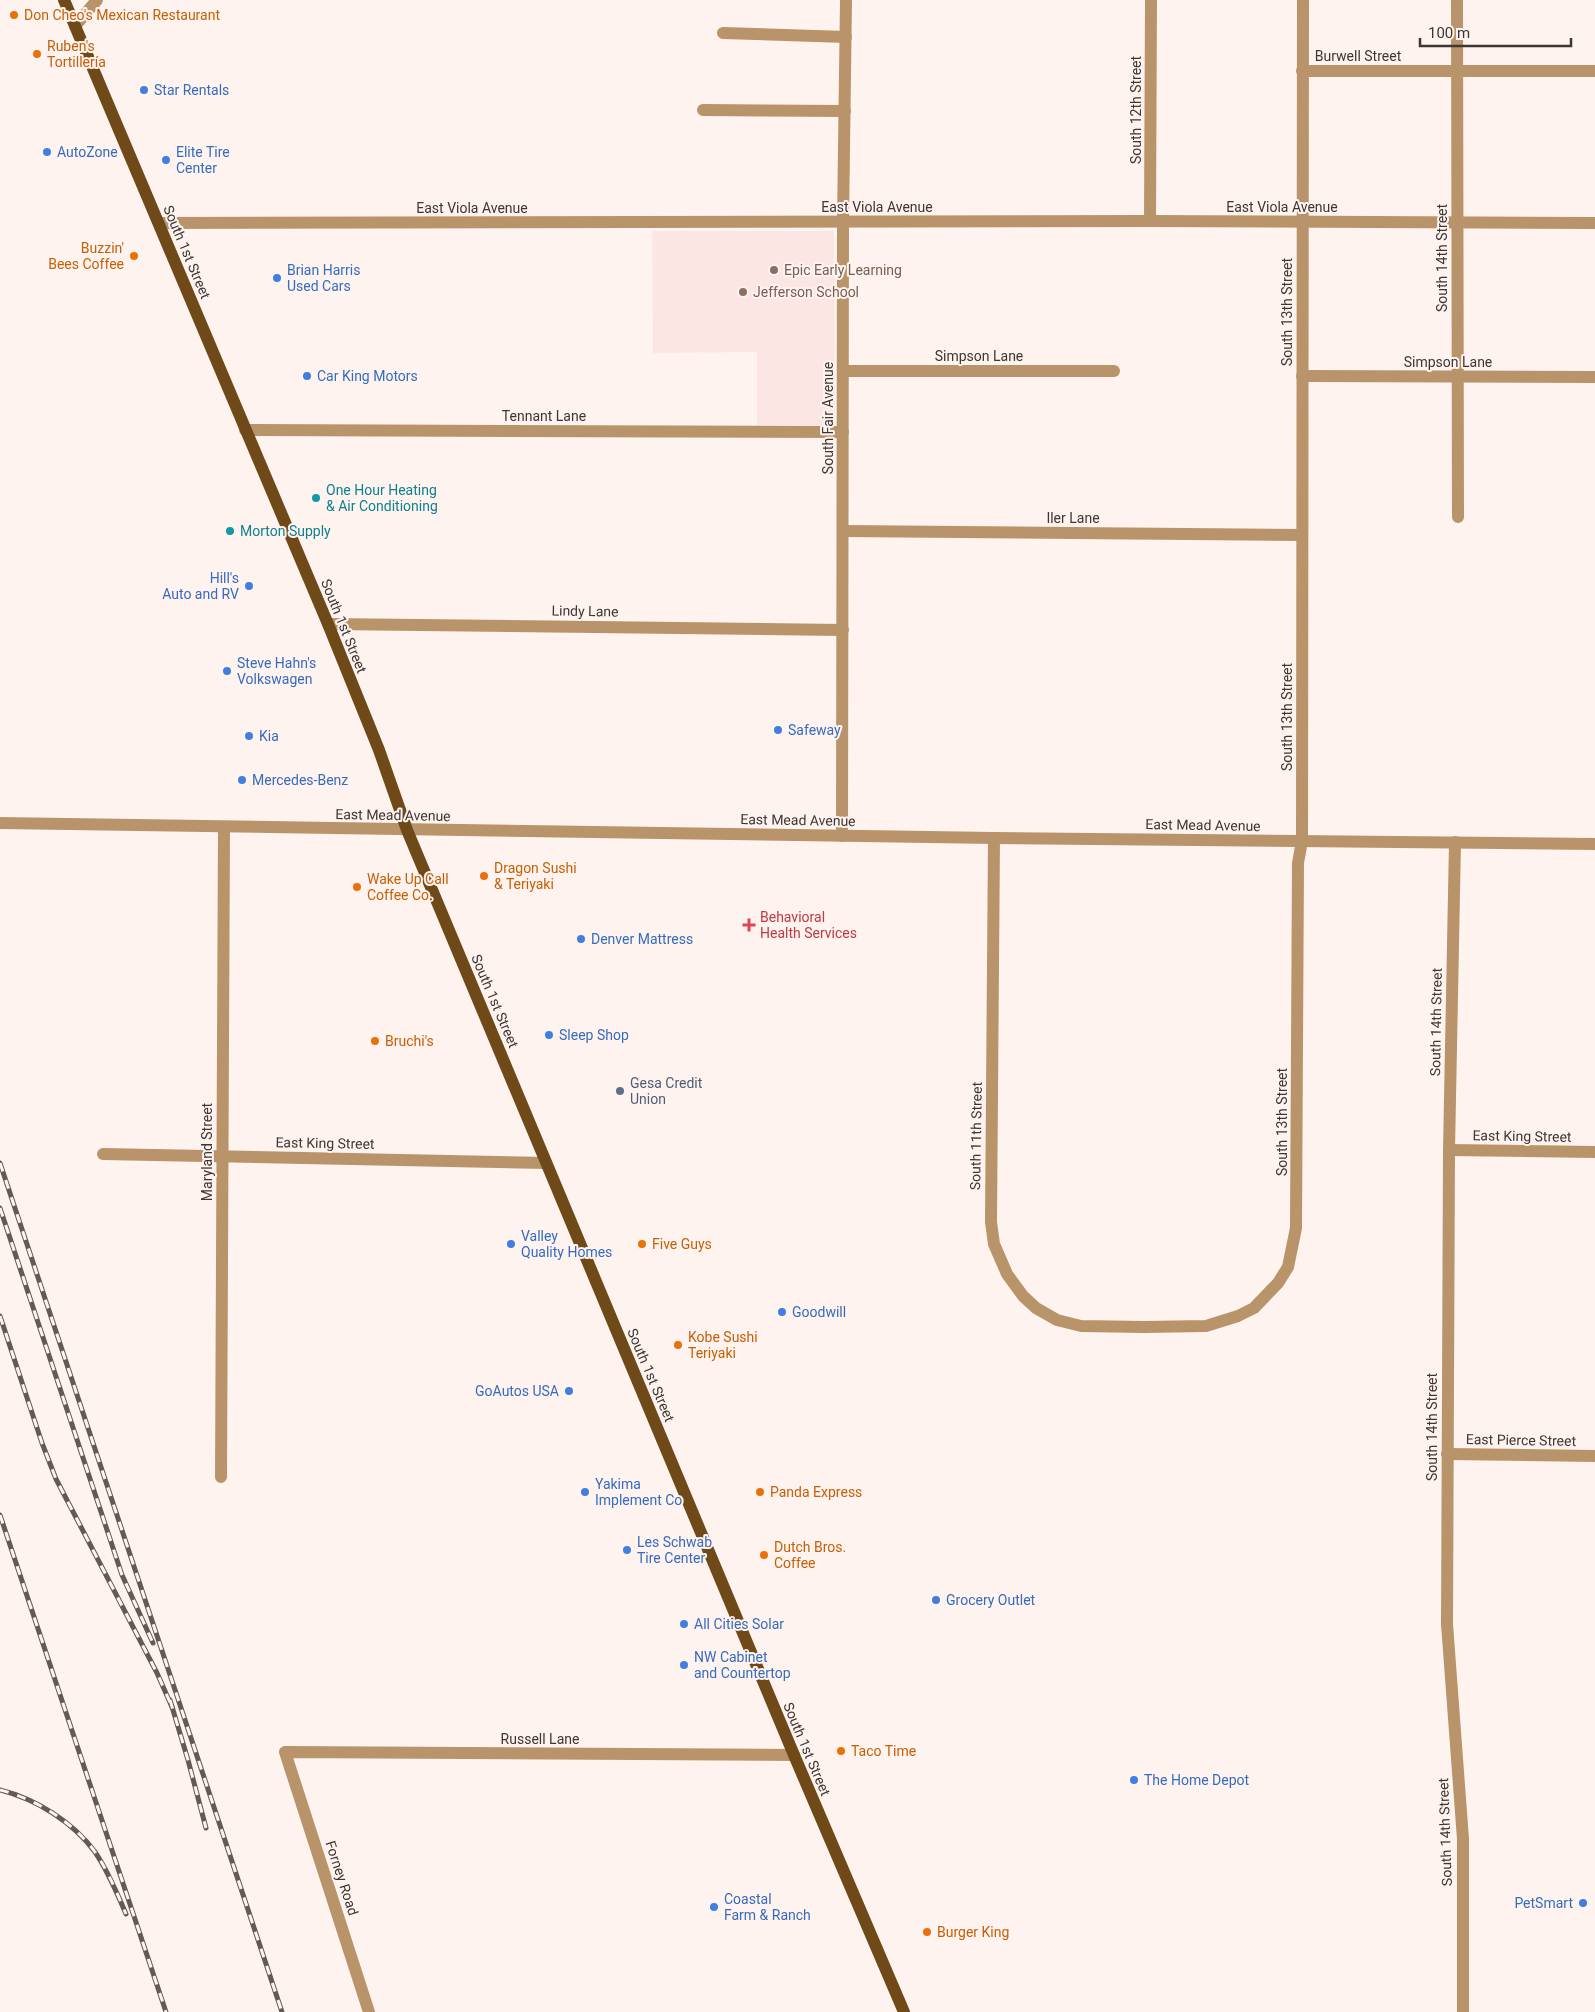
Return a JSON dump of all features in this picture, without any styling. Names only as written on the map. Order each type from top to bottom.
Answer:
[{"type":"main road","name":"South 1st Street","points":[[64,0],[328,624],[379,750],[407,830],[546,1163],[794,1755],[904,2012]]},
{"type":"street","points":[[76,26],[97,0]]},
{"type":"street","name":"South Fair Avenue","points":[[842,836],[844,531],[843,222],[846,0]]},
{"type":"street","name":"South 12th Street","points":[[1150,221],[1151,0]]},
{"type":"street","name":"South 13th Street","points":[[1144,1328],[1206,1326],[1238,1316],[1254,1308],[1288,1267],[1296,1228],[1298,863],[1302,841],[1303,0]]},
{"type":"street","name":"South 14th Street","points":[[1457,0],[1458,517]]},
{"type":"street","points":[[723,33],[846,37]]},
{"type":"street","name":"Burwell Street","points":[[1302,71],[1595,71]]},
{"type":"street","points":[[702,110],[845,111]]},
{"type":"street","name":"East Viola Avenue","points":[[159,223],[1150,221],[1595,223]]},
{"type":"street","name":"Simpson Lane","points":[[844,371],[1114,371]]},
{"type":"street","name":"Simpson Lane","points":[[1302,376],[1595,377]]},
{"type":"street","name":"Tennant Lane","points":[[245,430],[843,432]]},
{"type":"street","name":"Iler Lane","points":[[844,531],[1302,535]]},
{"type":"street","name":"Lindy Lane","points":[[328,624],[843,630]]},
{"type":"street","name":"East Mead Avenue","points":[[0,823],[842,836],[1595,844]]},
{"type":"street","name":"Maryland Street","points":[[221,1478],[224,827]]},
{"type":"street","name":"South 11th Street","points":[[994,838],[990,1201],[994,1244],[999,1258],[1014,1285],[1036,1308],[1057,1320],[1081,1326],[1144,1328]]},
{"type":"street","name":"South 14th Street","points":[[1455,842],[1449,1150],[1447,1624],[1463,1839],[1463,2012]]},
{"type":"street","name":"East King Street","points":[[1449,1150],[1595,1152]]},
{"type":"street","name":"East King Street","points":[[103,1154],[546,1163]]},
{"type":"street","name":"East Pierce Street","points":[[1447,1454],[1595,1456]]},
{"type":"street","name":"Russell Lane","points":[[286,1752],[794,1755]]},
{"type":"street","name":"Forney Road","points":[[286,1752],[369,2012]]},
{"type":"shaded area","name":"Jefferson School","points":[[652,231],[834,231],[835,425],[757,425],[757,352],[653,353]]},
{"type":"railway","points":[[0,1163],[282,2012]]},
{"type":"railway","points":[[0,1208],[122,1575],[153,1643]]},
{"type":"railway","points":[[0,1316],[42,1443],[56,1479],[157,1673],[172,1707]]},
{"type":"railway","points":[[0,1515],[166,2012]]},
{"type":"railway","points":[[170,1700],[206,1828]]},
{"type":"railway","points":[[0,1790],[27,1799],[53,1813],[76,1831],[100,1859],[126,1914]]},
{"type":"place","name":"Don Cheo's Mexican Restaurant","points":[[14,15]]},
{"type":"place","name":"Ruben's Tortillería","points":[[37,54]]},
{"type":"place","name":"Star Rentals","points":[[144,90]]},
{"type":"place","name":"AutoZone","points":[[47,152]]},
{"type":"place","name":"Elite Tire Center","points":[[166,160]]},
{"type":"place","name":"Buzzin' Bees Coffee","points":[[134,256]]},
{"type":"place","name":"Epic Early Learning","points":[[774,270]]},
{"type":"place","name":"Brian Harris Used Cars","points":[[277,278]]},
{"type":"place","name":"Jefferson School","points":[[743,292]]},
{"type":"place","name":"Car King Motors","points":[[307,376]]},
{"type":"place","name":"One Hour Heating & Air Conditioning","points":[[316,498]]},
{"type":"place","name":"Morton Supply","points":[[230,531]]},
{"type":"place","name":"Hill's Auto and RV","points":[[249,586]]},
{"type":"place","name":"Steve Hahn's Volkswagen","points":[[227,671]]},
{"type":"place","name":"Safeway","points":[[778,730]]},
{"type":"place","name":"Kia","points":[[249,736]]},
{"type":"place","name":"Mercedes-Benz","points":[[242,780]]},
{"type":"place","name":"Dragon Sushi & Teriyaki","points":[[484,876]]},
{"type":"place","name":"Wake Up Call Coffee Co.","points":[[357,887]]},
{"type":"place","name":"Behavioral Health Services","points":[[749,925]]},
{"type":"place","name":"Denver Mattress","points":[[581,939]]},
{"type":"place","name":"Sleep Shop","points":[[549,1035]]},
{"type":"place","name":"Bruchi's","points":[[375,1041]]},
{"type":"place","name":"Gesa Credit Union","points":[[620,1091]]},
{"type":"place","name":"Valley Quality Homes","points":[[511,1244]]},
{"type":"place","name":"Five Guys","points":[[642,1244]]},
{"type":"place","name":"Goodwill","points":[[782,1312]]},
{"type":"place","name":"Kobe Sushi Teriyaki","points":[[678,1345]]},
{"type":"place","name":"GoAutos USA","points":[[569,1391]]},
{"type":"place","name":"Yakima Implement Co","points":[[585,1492]]},
{"type":"place","name":"Panda Express","points":[[760,1492]]},
{"type":"place","name":"Les Schwab Tire Center","points":[[627,1550]]},
{"type":"place","name":"Dutch Bros. Coffee","points":[[764,1555]]},
{"type":"place","name":"Grocery Outlet","points":[[936,1600]]},
{"type":"place","name":"All Cities Solar","points":[[684,1624]]},
{"type":"place","name":"NW Cabinet and Countertop","points":[[684,1665]]},
{"type":"place","name":"Taco Time","points":[[841,1751]]},
{"type":"place","name":"The Home Depot","points":[[1134,1780]]},
{"type":"place","name":"PetSmart","points":[[1583,1903]]},
{"type":"place","name":"Coastal Farm & Ranch","points":[[714,1907]]},
{"type":"place","name":"Burger King","points":[[927,1932]]}]
